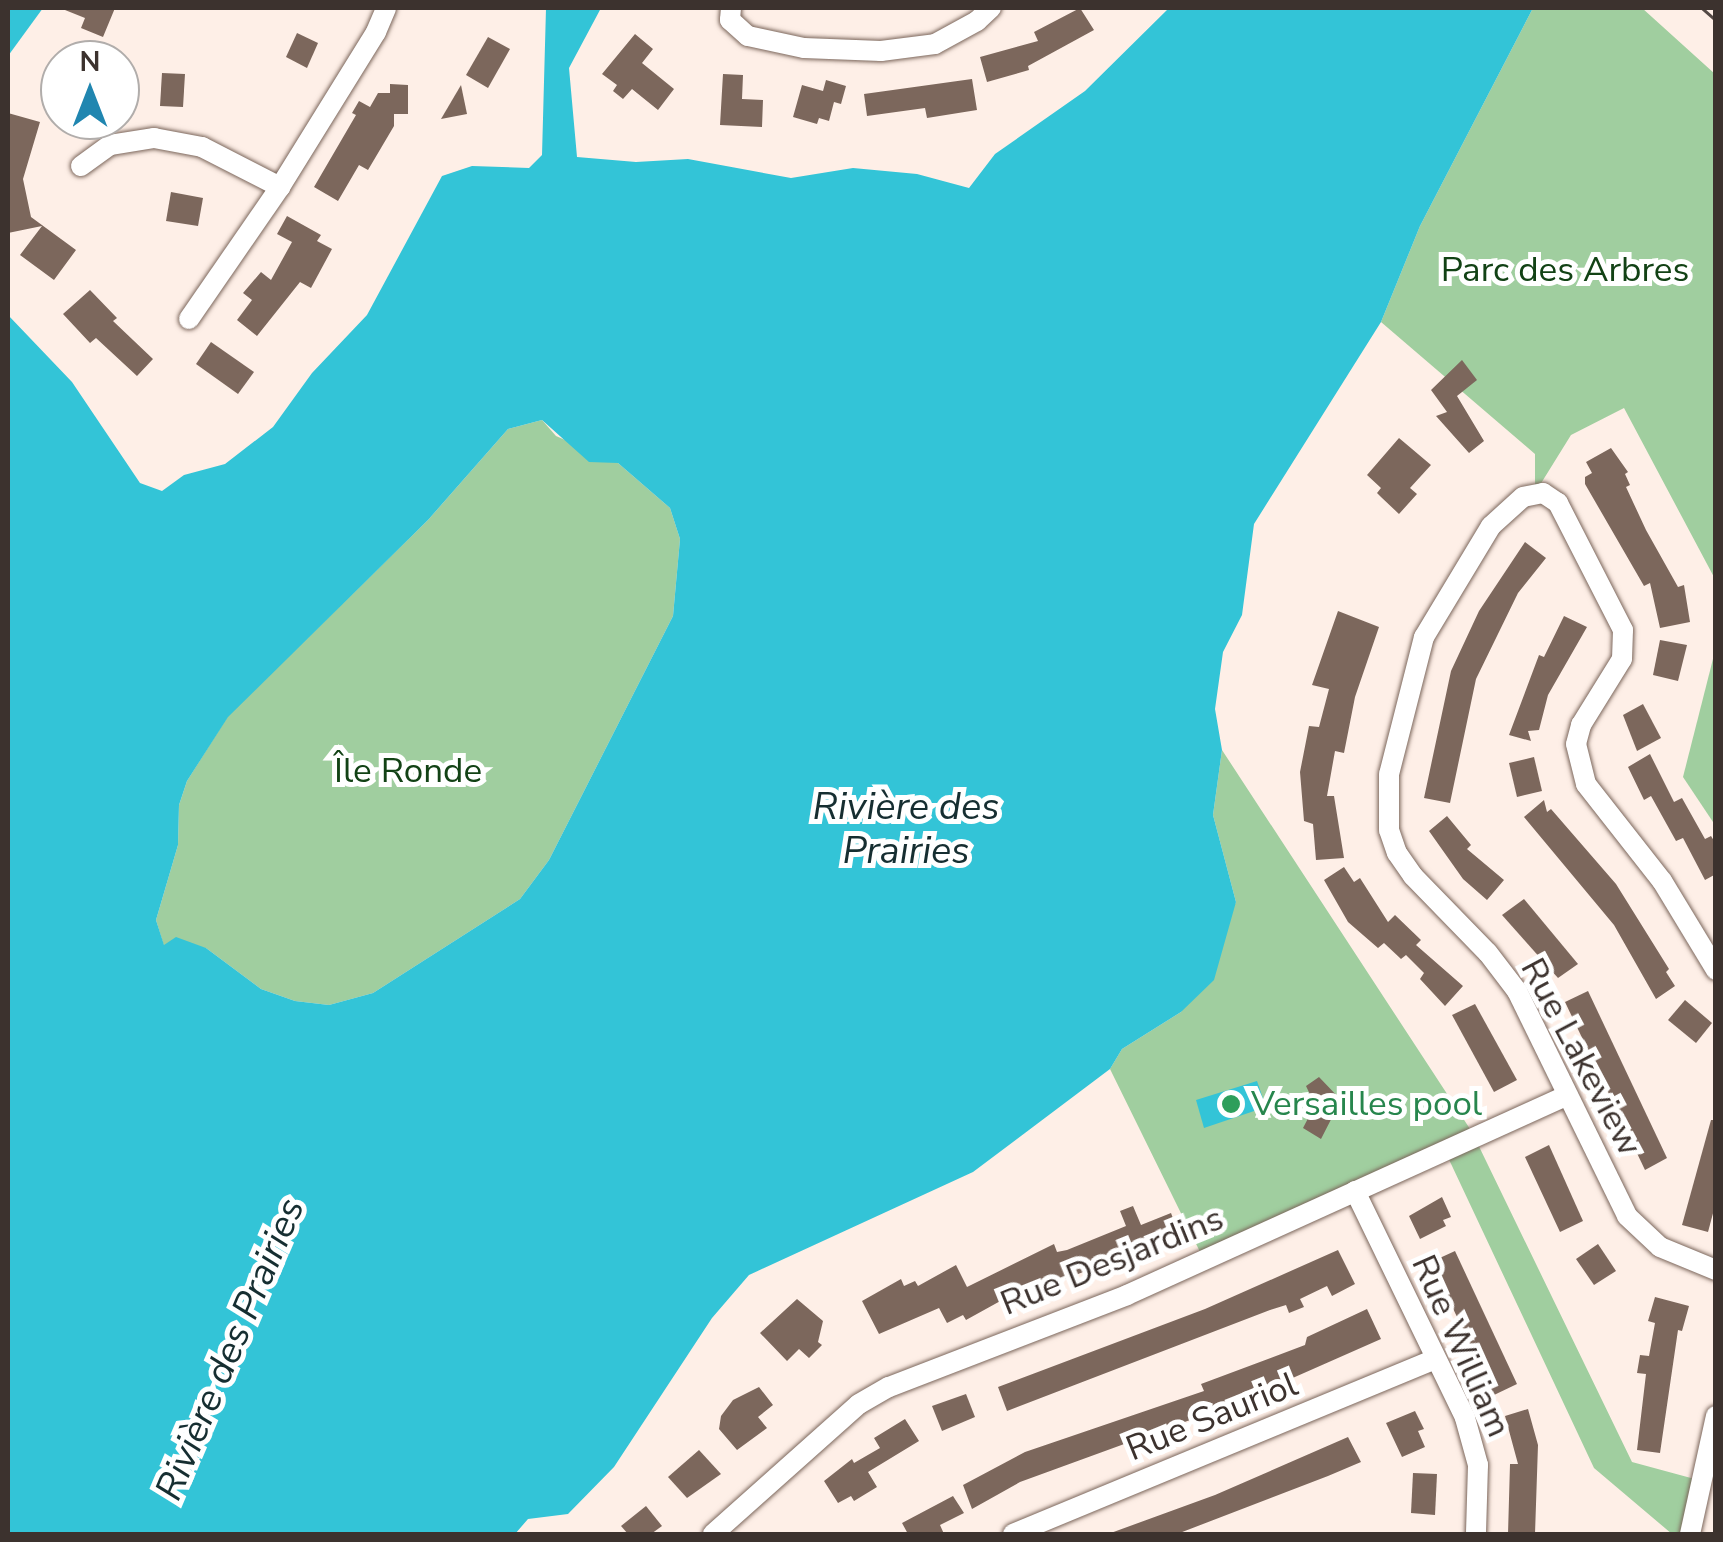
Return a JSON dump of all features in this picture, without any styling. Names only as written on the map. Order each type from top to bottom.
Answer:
[{"type":"street","points":[[189,319],[280,187],[376,32],[386,8]]},
{"type":"street","points":[[730,8],[730,20],[748,36],[804,48],[881,51],[935,44],[977,21],[991,8]]},
{"type":"street","points":[[81,166],[110,145],[154,138],[202,146],[280,187]]},
{"type":"street","name":"Rue Lakeview","points":[[1716,970],[1662,881],[1597,800],[1578,766],[1580,725],[1622,659],[1623,630],[1558,504],[1544,493],[1523,497],[1491,526],[1424,637],[1399,728],[1387,809],[1397,853],[1517,991],[1635,1224],[1660,1247],[1716,1270]]},
{"type":"street","name":"Rue Desjardins","points":[[713,1534],[859,1404],[888,1386],[1127,1296],[1567,1095]]},
{"type":"street","name":"Rue William","points":[[1355,1191],[1465,1418],[1478,1465],[1476,1534]]},
{"type":"street","name":"Rue Sauriol","points":[[1014,1534],[1052,1526],[1435,1359]]},
{"type":"street","points":[[1690,1534],[1716,1416]]},
{"type":"green space","name":"Parc des Arbres","points":[[1533,8],[1642,8],[1715,74],[1715,579],[1624,408],[1571,435],[1535,493],[1535,454],[1381,322],[1420,226]]},
{"type":"green space","name":"Île Ronde","points":[[542,420],[556,436],[618,463],[670,508],[680,539],[673,616],[549,860],[520,899],[373,993],[329,1005],[295,1001],[261,989],[206,948],[164,946],[156,920],[178,845],[179,805],[187,781],[228,716],[428,520],[508,429]]},
{"type":"green space","points":[[1715,651],[1715,825],[1683,777]]},
{"type":"green space","points":[[1222,750],[1472,1132],[1632,1462],[1702,1481],[1690,1534],[1672,1534],[1594,1468],[1445,1151],[1204,1260],[1110,1069],[1122,1049],[1181,1012],[1236,902],[1213,815]]},
{"type":"water","points":[[8,8],[43,8],[8,56]]},
{"type":"water","name":"Rivière des Prairies","points":[[546,8],[601,8],[569,68],[577,157],[636,162],[688,159],[791,178],[853,168],[917,174],[969,188],[995,154],[1085,91],[1169,8],[1533,8],[1420,226],[1381,322],[1254,524],[1242,615],[1223,652],[1215,709],[1222,750],[1213,815],[1236,902],[1214,980],[1181,1012],[1122,1049],[1110,1069],[973,1172],[749,1275],[712,1318],[614,1467],[568,1514],[528,1519],[515,1534],[8,1534],[8,315],[72,382],[140,483],[162,491],[184,475],[225,464],[273,427],[312,373],[367,315],[442,176],[472,166],[529,168],[542,155]],"holes":[[[542,420],[589,462],[618,463],[670,508],[680,539],[673,616],[549,860],[520,899],[373,993],[329,1005],[295,1001],[261,989],[206,948],[176,937],[164,945],[156,920],[178,845],[179,805],[187,781],[228,717],[428,520],[508,429]]]},
{"type":"water","name":"Versailles pool","points":[[1257,1081],[1266,1107],[1204,1128],[1196,1100]]},
{"type":"building","points":[[60,8],[115,8],[103,37],[81,28],[85,18]]},
{"type":"building","points":[[1080,8],[1094,30],[1028,66],[1029,70],[987,82],[980,57],[1038,41],[1034,32]]},
{"type":"building","points":[[297,33],[318,43],[307,68],[286,57]]},
{"type":"building","points":[[635,34],[653,49],[642,63],[674,89],[658,110],[632,89],[623,99],[613,91],[617,85],[602,74]]},
{"type":"building","points":[[488,37],[510,49],[488,88],[466,75]]},
{"type":"building","points":[[162,73],[185,74],[183,107],[160,106]]},
{"type":"building","points":[[723,74],[743,75],[742,99],[763,100],[762,127],[720,125]]},
{"type":"building","points":[[972,79],[977,110],[927,118],[925,108],[867,116],[864,94]]},
{"type":"building","points":[[826,80],[846,86],[841,104],[834,102],[829,121],[819,118],[817,124],[793,117],[802,85],[823,91]]},
{"type":"building","points":[[390,84],[408,85],[408,114],[394,114],[394,126],[368,170],[359,165],[338,201],[314,187],[356,115],[352,113],[359,101],[370,107],[378,93],[390,93]]},
{"type":"building","points":[[461,85],[467,114],[441,119]]},
{"type":"building","points":[[8,113],[40,122],[23,179],[31,217],[76,250],[54,280],[20,255],[42,226],[8,233]]},
{"type":"building","points":[[171,192],[203,198],[198,226],[166,221]]},
{"type":"building","points":[[287,216],[321,235],[317,241],[332,249],[311,288],[300,282],[257,336],[237,320],[252,300],[243,293],[261,272],[271,280],[292,242],[277,234]]},
{"type":"building","points":[[90,290],[117,318],[113,321],[153,359],[137,376],[96,338],[90,343],[63,314]]},
{"type":"building","points":[[211,342],[254,372],[238,394],[196,364]]},
{"type":"building","points":[[1462,360],[1477,380],[1457,396],[1484,441],[1469,453],[1436,416],[1447,412],[1431,390]]},
{"type":"building","points":[[1399,438],[1431,465],[1410,488],[1417,494],[1399,514],[1377,493],[1381,488],[1367,475]]},
{"type":"building","points":[[1611,448],[1628,472],[1625,474],[1630,485],[1626,487],[1646,530],[1678,587],[1684,585],[1690,622],[1660,628],[1650,583],[1644,586],[1585,484],[1585,477],[1592,473],[1586,462]]},
{"type":"building","points":[[1525,542],[1546,558],[1518,593],[1476,679],[1450,803],[1424,798],[1451,671],[1479,611]]},
{"type":"building","points":[[1338,611],[1379,627],[1355,697],[1344,753],[1335,751],[1327,796],[1334,796],[1344,858],[1316,860],[1313,824],[1304,821],[1300,772],[1309,726],[1319,727],[1329,689],[1312,685]]},
{"type":"building","points":[[1564,616],[1587,627],[1548,695],[1539,730],[1528,731],[1531,741],[1509,735],[1539,655],[1544,657]]},
{"type":"building","points":[[1660,640],[1687,645],[1678,681],[1653,675]]},
{"type":"building","points":[[1643,704],[1661,738],[1637,751],[1623,715]]},
{"type":"building","points":[[1650,754],[1674,802],[1682,798],[1705,839],[1711,836],[1716,844],[1716,874],[1705,880],[1683,838],[1676,841],[1651,796],[1644,800],[1628,767]]},
{"type":"building","points":[[1534,757],[1542,791],[1517,797],[1509,763]]},
{"type":"building","points":[[1544,800],[1547,812],[1551,809],[1616,884],[1669,969],[1666,972],[1675,986],[1656,999],[1614,925],[1524,817]]},
{"type":"building","points":[[1447,816],[1471,845],[1467,849],[1504,880],[1487,900],[1463,879],[1429,831]]},
{"type":"building","points":[[1344,867],[1354,882],[1360,878],[1388,922],[1395,915],[1421,940],[1416,945],[1463,986],[1445,1006],[1420,979],[1424,973],[1406,955],[1401,959],[1384,943],[1378,948],[1348,922],[1324,880]]},
{"type":"building","points":[[1524,899],[1578,964],[1558,978],[1502,915]]},
{"type":"building","points":[[1588,991],[1667,1158],[1645,1170],[1565,1002]]},
{"type":"building","points":[[1685,1000],[1712,1023],[1696,1043],[1668,1020]]},
{"type":"building","points":[[1475,1004],[1517,1080],[1494,1092],[1452,1015]]},
{"type":"building","points":[[1319,1077],[1341,1100],[1321,1139],[1303,1128],[1315,1105],[1306,1086]]},
{"type":"building","points":[[1711,1120],[1716,1120],[1716,1202],[1708,1232],[1682,1225]]},
{"type":"building","points":[[1549,1145],[1583,1221],[1560,1232],[1525,1157]]},
{"type":"building","points":[[1442,1197],[1451,1217],[1443,1220],[1446,1226],[1420,1239],[1409,1216]]},
{"type":"building","points":[[1133,1206],[1141,1225],[1171,1213],[1178,1232],[1148,1248],[1043,1287],[1040,1279],[966,1320],[963,1315],[947,1323],[939,1308],[879,1334],[862,1301],[901,1279],[904,1286],[915,1281],[918,1286],[956,1265],[967,1287],[1054,1244],[1057,1252],[1067,1250],[1126,1226],[1120,1211]]},
{"type":"building","points":[[1598,1244],[1616,1271],[1594,1285],[1576,1259]]},
{"type":"building","points":[[1338,1250],[1355,1284],[1332,1296],[1327,1286],[1300,1299],[1304,1307],[1289,1313],[1286,1305],[1270,1310],[1007,1411],[998,1387],[1205,1309]]},
{"type":"building","points":[[1455,1251],[1517,1384],[1494,1395],[1431,1262]]},
{"type":"building","points":[[1655,1297],[1689,1306],[1682,1331],[1678,1330],[1660,1453],[1637,1450],[1646,1374],[1637,1373],[1640,1355],[1649,1356],[1655,1323],[1648,1321]]},
{"type":"building","points":[[797,1299],[823,1321],[818,1342],[822,1345],[809,1358],[799,1349],[787,1361],[760,1333]]},
{"type":"building","points":[[1367,1309],[1381,1339],[1234,1404],[1020,1482],[972,1509],[963,1485],[1025,1452],[1204,1391],[1201,1384],[1305,1345],[1307,1337]]},
{"type":"building","points":[[759,1387],[773,1405],[758,1417],[767,1428],[737,1450],[719,1429],[721,1416],[733,1400]]},
{"type":"building","points":[[966,1394],[975,1417],[942,1431],[932,1406]]},
{"type":"building","points":[[1528,1409],[1538,1445],[1535,1534],[1508,1534],[1510,1464],[1518,1464],[1505,1416]]},
{"type":"building","points":[[1415,1411],[1424,1429],[1418,1431],[1425,1447],[1402,1457],[1386,1423]]},
{"type":"building","points":[[905,1419],[919,1441],[868,1472],[877,1487],[854,1501],[851,1496],[838,1503],[824,1481],[852,1459],[854,1463],[880,1448],[874,1438]]},
{"type":"building","points":[[1348,1437],[1361,1462],[1328,1476],[1177,1534],[1108,1534],[1215,1495]]},
{"type":"building","points":[[699,1450],[721,1474],[687,1498],[668,1477]]},
{"type":"building","points":[[1413,1473],[1437,1474],[1435,1515],[1411,1513]]},
{"type":"building","points":[[953,1496],[964,1513],[940,1525],[944,1534],[908,1534],[902,1523]]},
{"type":"building","points":[[646,1506],[662,1526],[651,1534],[628,1534],[621,1526]]},
{"type":"tram line","points":[[1702,8],[1716,20]]},
{"type":"place","name":"Versailles pool","points":[[1231,1104]]}]
